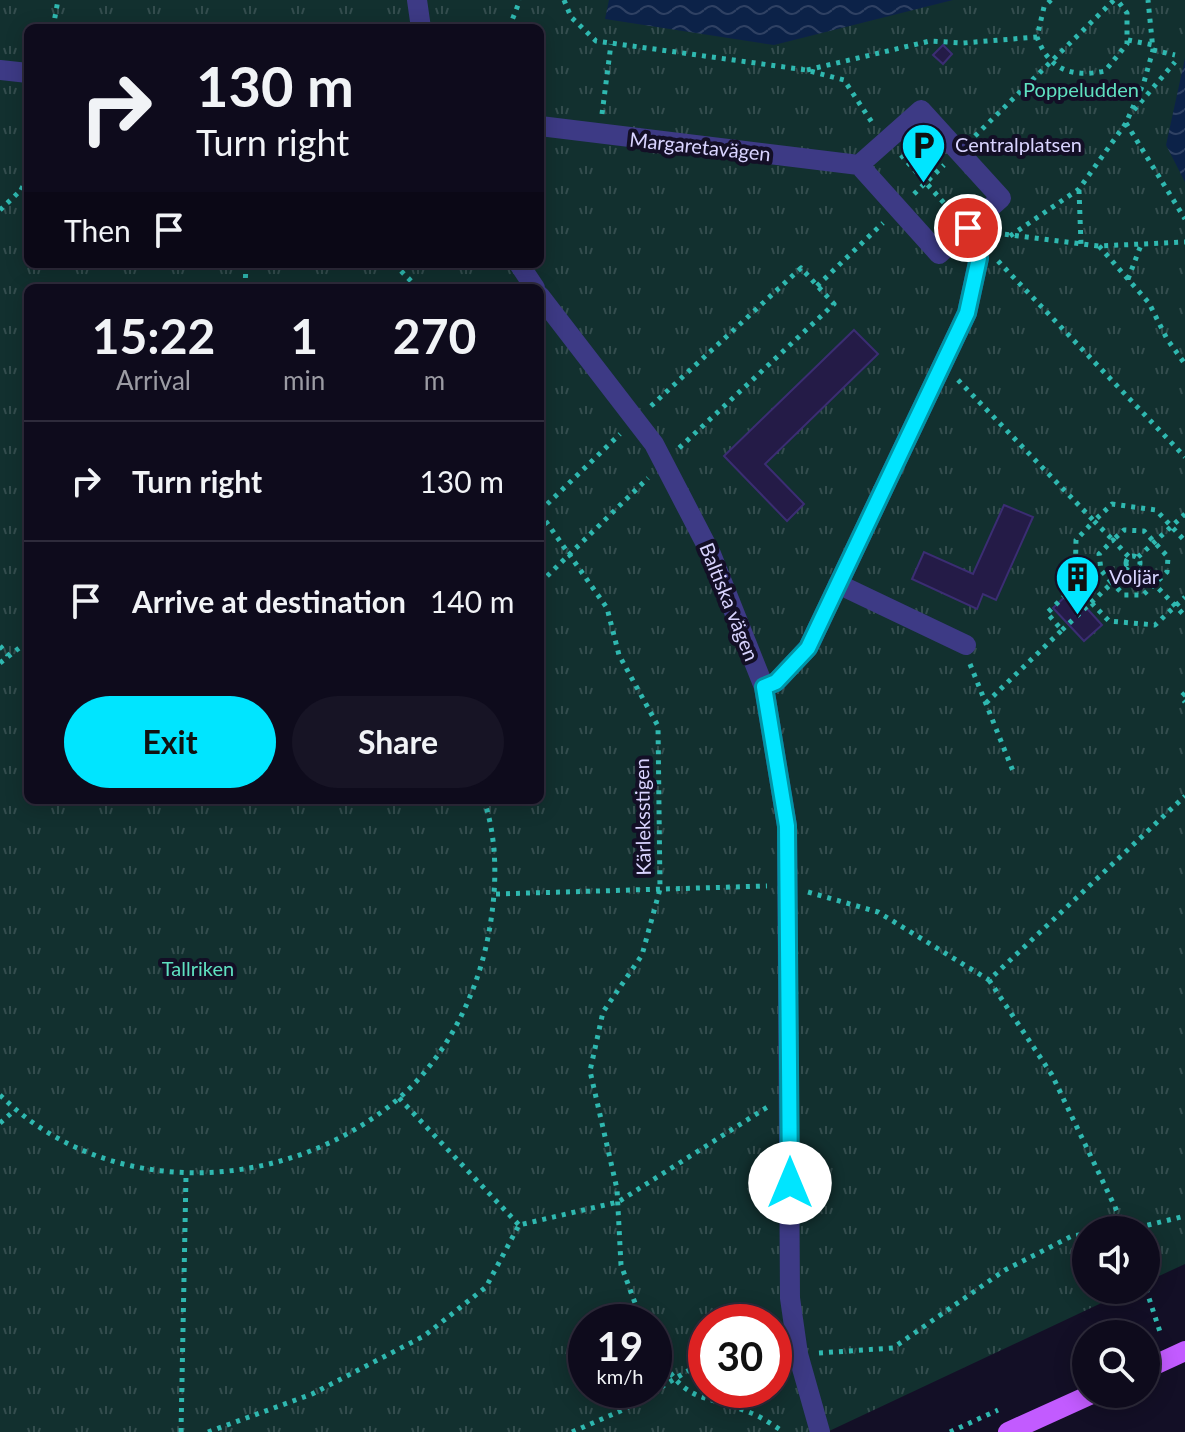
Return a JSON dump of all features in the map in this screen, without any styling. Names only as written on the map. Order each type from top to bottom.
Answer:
[{"type":"main road","points":[[1160,1363],[1185,1351]]},
{"type":"main road","points":[[1008,1432],[1072,1403]]},
{"type":"street","points":[[417,0],[420,24]]},
{"type":"street","points":[[0,70],[24,73]]},
{"type":"street","points":[[921,110],[959,152],[1001,198],[939,254],[859,165],[921,110]]},
{"type":"street","name":"Margaretavägen","points":[[544,127],[859,165]]},
{"type":"street","points":[[764,687],[776,682],[808,648],[967,313],[979,258],[968,228]]},
{"type":"street","name":"Baltiska vägen","points":[[544,301],[635,421],[675,458],[764,687],[787,826],[790,1298],[807,1353],[820,1432]]},
{"type":"street","points":[[838,584],[966,645]]},
{"type":"path","points":[[54,24],[58,0]]},
{"type":"path","points":[[511,24],[520,0]]},
{"type":"path","points":[[564,0],[571,17],[596,41],[806,70],[844,80],[868,119]]},
{"type":"path","points":[[1051,0],[1044,7],[1037,37],[1051,62],[1075,75],[1105,71],[1119,59],[1128,40],[1127,13],[1116,0],[1051,62],[959,152],[926,183],[1185,457]]},
{"type":"path","points":[[1010,236],[1079,189],[1126,123],[1153,47],[1148,0]]},
{"type":"path","points":[[806,70],[930,41],[963,43],[1037,37]]},
{"type":"path","points":[[1128,40],[1153,47],[1175,58],[1131,113]]},
{"type":"path","points":[[599,135],[611,44]]},
{"type":"path","points":[[1126,123],[1174,206],[1185,219]]},
{"type":"path","points":[[1079,189],[1081,244]]},
{"type":"path","points":[[0,210],[24,190]]},
{"type":"path","points":[[968,228],[1099,246],[1185,242]]},
{"type":"path","points":[[817,286],[862,243]]},
{"type":"path","points":[[1128,279],[1141,245]]},
{"type":"path","points":[[1099,246],[1149,303],[1167,339],[1185,364]]},
{"type":"path","points":[[398,268],[414,284]]},
{"type":"path","points":[[544,508],[801,268],[834,304],[675,458],[670,440]]},
{"type":"path","points":[[942,364],[1129,557],[1138,557],[1185,514]]},
{"type":"path","points":[[544,579],[653,473],[660,485]]},
{"type":"path","points":[[1062,630],[1047,613],[1075,586],[1076,540],[1112,504],[1156,510],[1185,541]]},
{"type":"path","name":"Kärleksstigen","points":[[544,518],[607,608],[619,655],[658,726],[660,889],[642,955],[603,1012],[590,1071],[618,1202],[621,1265],[635,1304]]},
{"type":"path","points":[[1124,530],[1144,531],[1168,557],[1167,572],[1143,595],[1124,595],[1101,570],[1099,554],[1113,540],[1124,530]]},
{"type":"path","points":[[986,703],[1128,567],[1129,557]]},
{"type":"path","points":[[1138,557],[1138,567],[1185,616]]},
{"type":"path","points":[[1128,567],[1138,567]]},
{"type":"path","points":[[1075,586],[1109,621],[1155,625],[1185,597]]},
{"type":"path","points":[[0,663],[24,644]]},
{"type":"path","points":[[966,645],[964,650],[1013,771]]},
{"type":"path","points":[[0,646],[8,655]]},
{"type":"path","points":[[1185,693],[1181,697],[1185,702]]},
{"type":"path","points":[[989,980],[1185,796]]},
{"type":"path","points":[[0,1095],[15,1110],[67,1143],[110,1160],[186,1175],[263,1168],[336,1142],[399,1098],[449,1039],[482,970],[496,894],[491,821],[485,804]]},
{"type":"path","points":[[496,894],[773,885],[772,900]]},
{"type":"path","points":[[801,900],[801,890],[878,912],[989,980],[1052,1075],[1120,1216]]},
{"type":"path","points":[[399,1098],[519,1225]]},
{"type":"path","points":[[208,1432],[312,1394],[424,1336],[486,1287],[519,1225],[618,1202],[773,1103],[773,1118]]},
{"type":"path","points":[[0,1123],[15,1110]]},
{"type":"path","points":[[181,1432],[186,1175]]},
{"type":"path","points":[[1160,1222],[1185,1216]]},
{"type":"path","points":[[807,1353],[893,1348],[1005,1270],[1072,1236]]},
{"type":"path","points":[[1151,1304],[1161,1335]]},
{"type":"path","points":[[807,1353],[821,1368]]},
{"type":"path","points":[[572,1432],[625,1409],[674,1378],[688,1373]]},
{"type":"path","points":[[672,1375],[700,1399],[751,1413],[784,1432]]},
{"type":"green space","points":[[0,0],[1185,0],[1185,1264],[1160,1276],[1160,1216],[1072,1216],[1072,1304],[1099,1304],[827,1432],[0,1432]]},
{"type":"water","points":[[609,0],[953,0],[774,45],[605,19]]},
{"type":"water","points":[[1185,58],[1185,182],[1166,145]]},
{"type":"building","points":[[943,45],[952,54],[943,64],[933,55]]},
{"type":"building","points":[[854,330],[878,354],[765,464],[804,504],[787,521],[724,456]]},
{"type":"building","points":[[1004,505],[1033,517],[996,600],[983,594],[977,609],[912,579],[924,552],[973,574]]},
{"type":"building","name":"Voljär","points":[[1071,591],[1102,625],[1084,641],[1053,608]]},
{"type":"place","name":"Centralplatsen","points":[[924,184]]},
{"type":"place","name":"Voljär","points":[[1078,616]]},
{"type":"route","points":[[790,1183],[787,826],[764,687],[776,682],[808,648],[967,313],[979,258],[968,228]]},
{"type":"park label","name":"Poppeludden","points":[[1081,90]]},
{"type":"park label","name":"Tallriken","points":[[198,969]]}]
